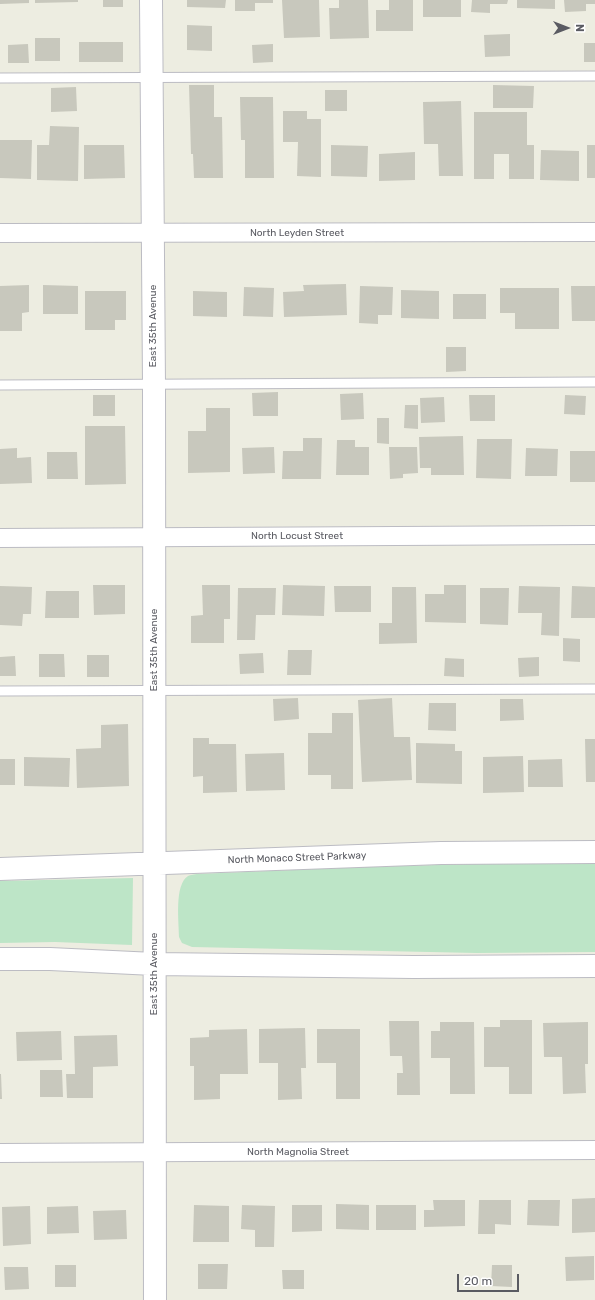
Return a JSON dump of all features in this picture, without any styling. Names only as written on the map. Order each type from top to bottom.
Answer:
[{"type":"street","name":"East 35th Avenue","points":[[152,0],[155,1300]]},
{"type":"street","name":"North Leyden Street","points":[[0,234],[595,232]]},
{"type":"street","name":"North Locust Street","points":[[0,538],[595,536]]},
{"type":"street","name":"North Monaco Street Parkway","points":[[0,869],[22,870],[154,863],[441,853],[595,852]]},
{"type":"street","points":[[0,959],[50,959],[154,964],[414,967],[595,966]]},
{"type":"street","name":"North Magnolia Street","points":[[0,1153],[595,1150]]},
{"type":"lane","points":[[0,78],[595,76]]},
{"type":"lane","points":[[0,385],[595,382]]},
{"type":"lane","points":[[0,691],[595,689]]},
{"type":"green space","points":[[508,863],[595,863],[595,952],[477,953],[192,947],[182,943],[179,937],[179,895],[184,881],[188,876],[192,875],[365,867]]},
{"type":"green space","points":[[133,878],[132,945],[55,942],[0,943],[0,881]]},
{"type":"building","points":[[0,0],[29,0],[29,3],[0,4]]},
{"type":"building","points":[[35,0],[78,0],[78,2],[35,3]]},
{"type":"building","points":[[103,0],[123,0],[123,7],[103,7]]},
{"type":"building","points":[[187,0],[226,0],[225,8],[187,7]]},
{"type":"building","points":[[235,0],[273,0],[273,3],[255,3],[255,11],[235,11]]},
{"type":"building","points":[[282,0],[319,0],[320,37],[284,38]]},
{"type":"building","points":[[339,0],[368,0],[369,38],[330,39],[329,8],[339,8]]},
{"type":"building","points":[[389,0],[413,0],[413,31],[376,31],[376,10],[389,10]]},
{"type":"building","points":[[423,0],[461,0],[461,17],[423,17]]},
{"type":"building","points":[[472,0],[508,0],[507,4],[490,4],[490,13],[471,12]]},
{"type":"building","points":[[517,0],[555,0],[555,9],[517,8]]},
{"type":"building","points":[[564,0],[595,0],[595,4],[586,4],[586,11],[565,12]]},
{"type":"building","points":[[187,25],[212,26],[212,51],[187,50]]},
{"type":"building","points":[[510,34],[510,56],[485,57],[484,35]]},
{"type":"building","points":[[35,38],[60,38],[60,61],[35,61]]},
{"type":"building","points":[[79,42],[123,42],[123,62],[79,62]]},
{"type":"building","points":[[584,43],[595,43],[595,62],[584,62]]},
{"type":"building","points":[[28,44],[29,63],[8,63],[8,45]]},
{"type":"building","points":[[273,44],[273,62],[253,63],[252,45]]},
{"type":"building","points":[[189,85],[214,85],[214,117],[222,117],[223,178],[194,178],[193,154],[191,154]]},
{"type":"building","points":[[493,85],[534,86],[533,108],[493,108]]},
{"type":"building","points":[[76,87],[77,111],[51,112],[51,88]]},
{"type":"building","points":[[325,90],[347,90],[347,111],[325,111]]},
{"type":"building","points":[[240,97],[273,97],[274,178],[245,178],[245,140],[241,140]]},
{"type":"building","points":[[461,101],[463,176],[439,176],[438,144],[424,144],[423,102]]},
{"type":"building","points":[[283,111],[307,111],[307,119],[321,119],[321,177],[297,176],[298,142],[283,142]]},
{"type":"building","points":[[474,112],[527,112],[527,145],[534,145],[534,179],[509,179],[509,154],[494,154],[494,179],[474,179]]},
{"type":"building","points":[[50,126],[79,127],[78,181],[37,180],[37,145],[49,145]]},
{"type":"building","points":[[0,140],[32,140],[31,179],[0,178]]},
{"type":"building","points":[[84,145],[124,145],[125,178],[84,179]]},
{"type":"building","points":[[331,145],[368,146],[367,177],[331,176]]},
{"type":"building","points":[[587,145],[595,145],[595,178],[587,178]]},
{"type":"building","points":[[541,150],[579,151],[579,181],[540,180]]},
{"type":"building","points":[[415,152],[415,180],[379,181],[379,154]]},
{"type":"building","points":[[346,284],[347,315],[284,317],[283,292],[304,291],[303,285]]},
{"type":"building","points":[[29,285],[29,312],[22,313],[22,331],[0,331],[0,286]]},
{"type":"building","points":[[43,285],[78,286],[78,314],[43,314]]},
{"type":"building","points":[[360,286],[393,287],[392,315],[378,315],[378,324],[359,323]]},
{"type":"building","points":[[571,286],[595,286],[595,321],[572,321]]},
{"type":"building","points":[[244,287],[274,288],[273,317],[243,316]]},
{"type":"building","points":[[500,288],[559,288],[559,329],[515,329],[515,313],[500,313]]},
{"type":"building","points":[[401,290],[439,291],[439,319],[401,318]]},
{"type":"building","points":[[85,291],[126,291],[126,320],[115,320],[115,330],[85,330]]},
{"type":"building","points":[[193,291],[227,292],[227,317],[193,316]]},
{"type":"building","points":[[453,294],[486,294],[486,319],[453,319]]},
{"type":"building","points":[[446,347],[466,347],[466,371],[446,372]]},
{"type":"building","points":[[278,392],[278,416],[253,416],[252,393]]},
{"type":"building","points":[[363,393],[364,419],[341,420],[340,394]]},
{"type":"building","points":[[93,395],[115,395],[115,416],[93,416]]},
{"type":"building","points":[[469,395],[495,395],[495,421],[470,421]]},
{"type":"building","points":[[565,395],[586,396],[585,415],[564,414]]},
{"type":"building","points":[[444,397],[445,422],[421,423],[420,398]]},
{"type":"building","points":[[405,405],[418,405],[418,429],[404,428]]},
{"type":"building","points":[[206,408],[230,408],[230,472],[188,473],[188,431],[206,431]]},
{"type":"building","points":[[377,418],[389,418],[389,444],[377,443]]},
{"type":"building","points":[[85,426],[125,426],[126,484],[85,485]]},
{"type":"building","points":[[463,436],[464,475],[431,475],[431,468],[420,468],[419,437]]},
{"type":"building","points":[[303,438],[322,438],[321,479],[282,479],[283,451],[303,451]]},
{"type":"building","points":[[477,439],[512,439],[511,479],[476,478]]},
{"type":"building","points":[[337,440],[355,440],[355,447],[369,447],[369,475],[336,475]]},
{"type":"building","points":[[274,447],[275,473],[243,474],[242,448]]},
{"type":"building","points":[[389,447],[417,447],[418,473],[403,474],[403,478],[390,479]]},
{"type":"building","points":[[17,448],[17,458],[31,457],[32,483],[0,484],[0,449]]},
{"type":"building","points":[[526,448],[558,449],[557,476],[525,476]]},
{"type":"building","points":[[570,451],[595,451],[595,482],[570,482]]},
{"type":"building","points":[[47,452],[77,452],[78,479],[47,479]]},
{"type":"building","points":[[93,585],[125,585],[125,614],[94,615]]},
{"type":"building","points":[[202,585],[230,585],[230,619],[224,619],[224,643],[191,643],[191,616],[203,615]]},
{"type":"building","points":[[283,585],[325,586],[324,616],[282,615]]},
{"type":"building","points":[[444,585],[466,585],[466,623],[425,622],[425,594],[444,594]]},
{"type":"building","points":[[0,586],[32,587],[31,614],[23,614],[22,626],[0,625]]},
{"type":"building","points":[[334,586],[371,586],[371,612],[335,612]]},
{"type":"building","points":[[519,586],[560,587],[559,636],[541,635],[542,613],[518,613]]},
{"type":"building","points":[[572,586],[595,587],[595,618],[571,618]]},
{"type":"building","points":[[392,587],[416,587],[417,643],[379,644],[379,623],[392,623]]},
{"type":"building","points":[[238,588],[276,588],[275,615],[256,615],[255,640],[237,640]]},
{"type":"building","points":[[480,588],[509,588],[508,625],[480,624]]},
{"type":"building","points":[[46,591],[79,591],[79,618],[45,618]]},
{"type":"building","points":[[563,638],[580,639],[580,662],[563,661]]},
{"type":"building","points":[[288,650],[312,650],[311,675],[287,675]]},
{"type":"building","points":[[263,653],[264,673],[240,674],[239,654]]},
{"type":"building","points":[[39,654],[64,654],[65,677],[39,677]]},
{"type":"building","points":[[87,655],[109,655],[109,677],[87,677]]},
{"type":"building","points":[[15,656],[16,676],[0,676],[0,657]]},
{"type":"building","points":[[539,657],[539,676],[519,677],[518,658]]},
{"type":"building","points":[[445,658],[464,659],[464,677],[444,676]]},
{"type":"building","points":[[298,698],[299,719],[274,721],[273,699]]},
{"type":"building","points":[[392,698],[394,737],[410,737],[412,780],[362,782],[358,700]]},
{"type":"building","points":[[500,699],[523,699],[524,720],[500,721]]},
{"type":"building","points":[[429,703],[456,703],[456,731],[428,730]]},
{"type":"building","points":[[332,713],[353,713],[353,789],[331,789],[331,775],[308,775],[308,733],[332,733]]},
{"type":"building","points":[[128,724],[129,786],[77,788],[76,749],[101,748],[101,725]]},
{"type":"building","points":[[193,738],[209,738],[209,744],[236,744],[237,792],[203,793],[203,776],[193,777]]},
{"type":"building","points":[[585,739],[595,739],[595,782],[586,782]]},
{"type":"building","points":[[416,743],[455,744],[455,751],[462,751],[462,784],[416,783]]},
{"type":"building","points":[[284,753],[285,790],[246,791],[245,754]]},
{"type":"building","points":[[523,756],[524,792],[483,793],[483,757]]},
{"type":"building","points":[[24,757],[70,758],[69,787],[24,786]]},
{"type":"building","points":[[0,759],[15,759],[15,785],[0,785]]},
{"type":"building","points":[[562,759],[563,787],[528,787],[528,760]]},
{"type":"building","points":[[500,1020],[532,1020],[532,1094],[509,1094],[509,1067],[484,1067],[484,1027],[500,1027]]},
{"type":"building","points":[[389,1021],[419,1021],[420,1095],[397,1095],[397,1073],[403,1073],[402,1056],[390,1056]]},
{"type":"building","points":[[440,1022],[474,1022],[475,1094],[450,1094],[450,1058],[431,1058],[431,1031],[440,1031]]},
{"type":"building","points":[[588,1022],[588,1064],[585,1064],[586,1093],[563,1094],[562,1057],[544,1057],[543,1023]]},
{"type":"building","points":[[305,1028],[306,1068],[301,1068],[302,1099],[278,1100],[278,1063],[259,1063],[259,1029]]},
{"type":"building","points":[[247,1029],[248,1074],[220,1074],[220,1099],[194,1100],[194,1066],[190,1066],[190,1038],[209,1037],[209,1030]]},
{"type":"building","points":[[317,1029],[360,1029],[360,1099],[336,1099],[336,1063],[317,1063]]},
{"type":"building","points":[[61,1031],[62,1060],[17,1061],[16,1032]]},
{"type":"building","points":[[117,1035],[118,1066],[93,1067],[93,1098],[67,1098],[66,1074],[75,1074],[74,1036]]},
{"type":"building","points":[[40,1070],[62,1070],[63,1097],[40,1097]]},
{"type":"building","points":[[1,1074],[2,1099],[0,1099]]},
{"type":"building","points":[[595,1198],[595,1232],[572,1233],[572,1199]]},
{"type":"building","points":[[433,1200],[465,1200],[465,1226],[424,1227],[424,1210],[434,1210]]},
{"type":"building","points":[[479,1200],[511,1200],[511,1225],[495,1224],[495,1234],[478,1234]]},
{"type":"building","points":[[528,1200],[560,1200],[559,1226],[527,1225]]},
{"type":"building","points":[[336,1204],[369,1205],[369,1230],[336,1229]]},
{"type":"building","points":[[194,1205],[229,1206],[229,1242],[193,1242]]},
{"type":"building","points":[[242,1205],[275,1206],[274,1247],[255,1247],[255,1230],[241,1229]]},
{"type":"building","points":[[292,1205],[322,1205],[322,1231],[292,1232]]},
{"type":"building","points":[[376,1205],[416,1205],[416,1230],[376,1230]]},
{"type":"building","points":[[30,1206],[31,1244],[3,1246],[2,1207]]},
{"type":"building","points":[[78,1206],[79,1233],[47,1234],[47,1207]]},
{"type":"building","points":[[126,1210],[127,1239],[94,1240],[93,1211]]},
{"type":"building","points":[[594,1256],[594,1280],[566,1281],[565,1257]]},
{"type":"building","points":[[198,1264],[228,1264],[227,1289],[198,1289]]},
{"type":"building","points":[[55,1265],[76,1265],[76,1287],[55,1287]]},
{"type":"building","points":[[492,1265],[512,1265],[512,1287],[491,1286]]},
{"type":"building","points":[[4,1267],[28,1267],[29,1289],[5,1290]]},
{"type":"building","points":[[282,1270],[304,1270],[304,1289],[283,1289]]}]
